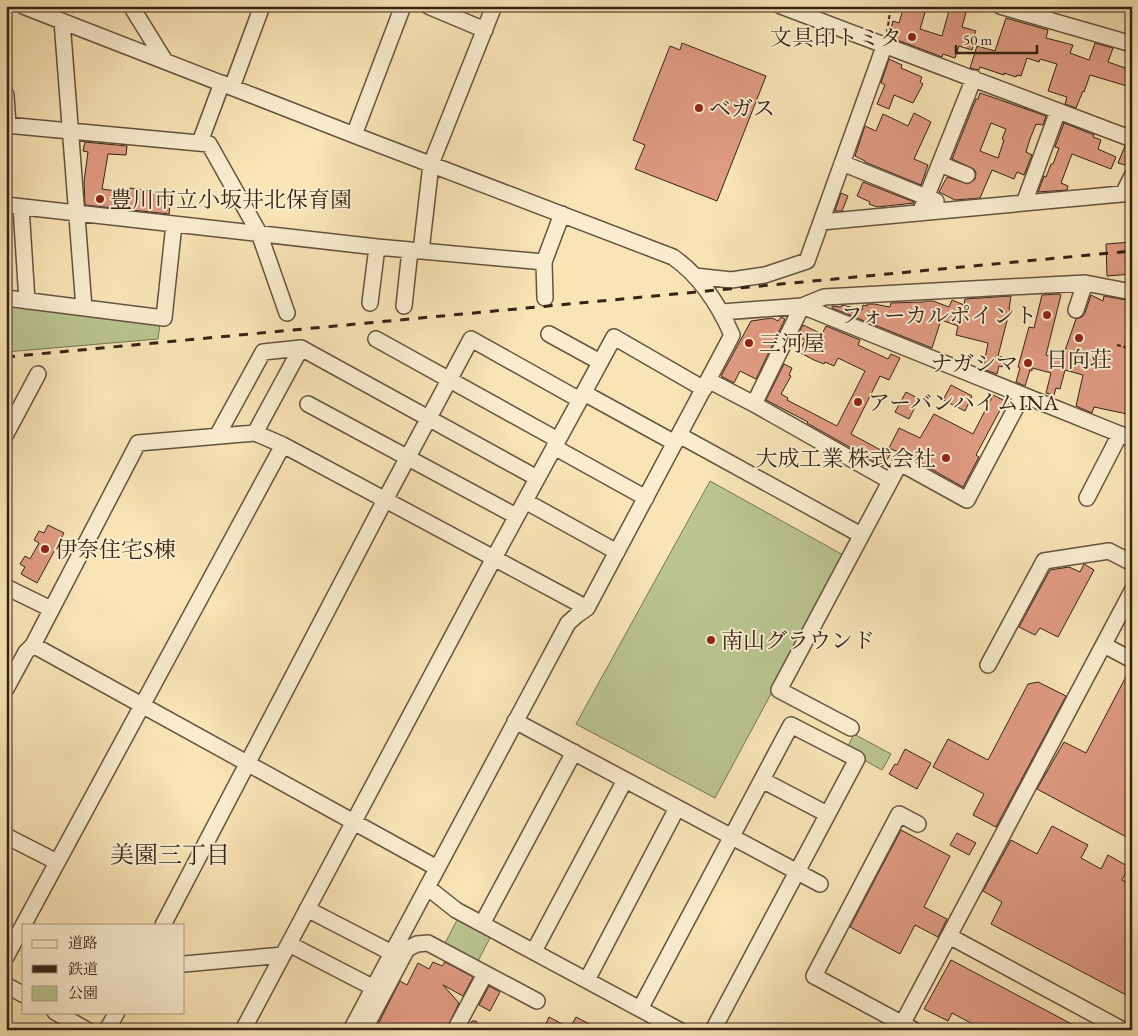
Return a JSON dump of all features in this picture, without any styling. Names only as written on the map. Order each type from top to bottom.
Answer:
[{"type":"street","points":[[23,6],[673,257],[686,266],[695,276],[722,312],[732,335],[587,608],[568,623],[351,1030]]},
{"type":"street","points":[[131,6],[165,61]]},
{"type":"street","points":[[200,142],[262,6]]},
{"type":"street","points":[[354,135],[403,6]]},
{"type":"street","points":[[428,6],[485,30]]},
{"type":"street","points":[[404,306],[431,164],[494,6]]},
{"type":"street","points":[[781,6],[1132,138]]},
{"type":"street","points":[[1000,6],[1132,44]]},
{"type":"street","points":[[62,21],[84,308]]},
{"type":"street","points":[[695,276],[731,280],[764,275],[807,261],[885,44]]},
{"type":"street","points":[[920,213],[974,78]]},
{"type":"street","points":[[6,95],[7,125],[208,144],[259,233],[287,314]]},
{"type":"street","points":[[1024,203],[1058,110]]},
{"type":"street","points":[[842,163],[958,209]]},
{"type":"street","points":[[940,164],[967,175]]},
{"type":"street","points":[[821,222],[1128,193],[1132,176]]},
{"type":"street","points":[[27,301],[14,206],[377,247],[544,262]]},
{"type":"street","points":[[545,298],[544,262],[562,214]]},
{"type":"street","points":[[6,298],[164,318],[174,224]]},
{"type":"street","points":[[370,303],[377,247]]},
{"type":"street","points":[[722,312],[802,306],[824,297],[1085,283],[1132,292]]},
{"type":"street","points":[[1076,310],[1085,283]]},
{"type":"street","points":[[802,306],[1126,437],[1087,498]]},
{"type":"street","points":[[754,404],[802,306]]},
{"type":"street","points":[[549,334],[600,362]]},
{"type":"street","points":[[243,1030],[516,516],[614,337],[706,385],[754,404],[890,481]]},
{"type":"street","points":[[376,339],[450,380],[646,498]]},
{"type":"street","points":[[164,924],[471,339],[582,396],[677,439],[861,535]]},
{"type":"street","points":[[255,433],[301,348]]},
{"type":"street","points":[[217,436],[263,352],[301,348],[537,478]]},
{"type":"street","points":[[6,434],[38,374]]},
{"type":"street","points":[[851,728],[779,690],[900,463],[967,500],[1022,396]]},
{"type":"street","points":[[308,404],[516,516]]},
{"type":"street","points":[[6,689],[26,652],[33,645],[138,443],[255,433],[283,445],[587,608]]},
{"type":"street","points":[[24,924],[283,445]]},
{"type":"street","points":[[525,501],[617,552]]},
{"type":"street","points":[[988,665],[1044,561],[1109,550],[1132,563]]},
{"type":"street","points":[[6,587],[51,609]]},
{"type":"street","points":[[918,824],[899,814],[814,976],[905,1028],[949,936],[1132,591]]},
{"type":"street","points":[[33,645],[437,868]]},
{"type":"street","points":[[1104,645],[1132,660]]},
{"type":"street","points":[[516,721],[820,884]]},
{"type":"street","points":[[640,1009],[791,725],[857,758],[713,1030]]},
{"type":"street","points":[[482,924],[574,752]]},
{"type":"street","points":[[534,951],[625,780]]},
{"type":"street","points":[[762,780],[827,814]]},
{"type":"street","points":[[587,980],[677,808]]},
{"type":"street","points":[[6,836],[58,862]]},
{"type":"street","points":[[427,887],[456,910],[680,1030]]},
{"type":"street","points":[[307,909],[392,953]]},
{"type":"street","points":[[6,957],[22,928]]},
{"type":"street","points":[[949,936],[1123,1030]]},
{"type":"street","points":[[364,1030],[407,949],[417,944],[428,943],[537,1001]]},
{"type":"street","points":[[185,964],[286,949],[374,988]]},
{"type":"street","points":[[455,1030],[485,974]]},
{"type":"street","points":[[6,985],[22,994]]},
{"type":"street","points":[[60,1014],[88,1030]]},
{"type":"street","points":[[107,1030],[116,1014]]},
{"type":"path","points":[[885,44],[891,6]]},
{"type":"path","points":[[1116,345],[1132,349]]},
{"type":"green space","points":[[6,301],[160,323],[158,339],[6,352]]},
{"type":"green space","name":"南山グラウンド","points":[[710,481],[845,556],[715,798],[576,724]]},
{"type":"green space","points":[[854,734],[891,754],[882,770],[846,750]]},
{"type":"green space","points":[[458,918],[491,936],[477,963],[444,945]]},
{"type":"building","points":[[904,6],[927,6],[920,29],[942,36],[950,7],[966,12],[962,27],[976,31],[972,50],[959,46],[955,58],[943,54],[942,57],[892,38],[889,35],[893,21],[899,23]]},
{"type":"building","points":[[1006,18],[1048,30],[1046,38],[1073,45],[1070,53],[1089,60],[1095,43],[1113,48],[1108,62],[1131,70],[1127,86],[1090,75],[1076,108],[1065,104],[1067,97],[1048,91],[1057,64],[1040,59],[1039,62],[1027,58],[1021,76],[1017,75],[1016,77],[980,67],[979,70],[970,68],[977,46],[995,51]]},
{"type":"building","name":"ベガス","points":[[682,43],[766,76],[717,201],[635,169],[645,145],[633,140],[670,46],[680,50]]},
{"type":"building","points":[[889,59],[902,65],[901,68],[922,77],[920,82],[923,84],[913,103],[894,95],[889,109],[877,104],[885,85],[881,83]]},
{"type":"building","points":[[980,93],[1046,116],[1043,125],[1036,124],[1030,139],[1026,152],[1032,155],[1024,175],[1017,172],[1014,179],[992,170],[980,198],[955,200],[939,192],[947,177],[968,184],[975,179],[976,173],[974,169],[952,159],[976,99],[978,99]],"holes":[[[991,123],[1006,129],[998,158],[980,151]]]},
{"type":"building","points":[[914,113],[931,122],[914,159],[928,165],[921,185],[855,156],[865,126],[876,131],[883,114],[908,126]]},
{"type":"building","points":[[1064,123],[1094,135],[1093,137],[1101,140],[1098,149],[1116,157],[1111,169],[1072,154],[1061,183],[1068,186],[1067,190],[1038,192],[1044,176],[1046,177],[1051,164],[1053,164],[1059,148],[1055,147]]},
{"type":"building","points":[[85,142],[127,146],[126,155],[108,154],[102,189],[130,193],[130,188],[171,194],[169,214],[85,205],[84,182],[88,152],[83,151]]},
{"type":"building","points":[[1125,146],[1132,148],[1132,167],[1118,163]]},
{"type":"building","points":[[863,182],[914,203],[877,207],[869,204],[870,202],[857,196]]},
{"type":"building","points":[[841,193],[848,196],[842,211],[835,211]]},
{"type":"building","points":[[1132,242],[1132,274],[1107,276],[1106,244]]},
{"type":"building","points":[[1042,295],[1061,295],[1046,355],[1062,359],[1076,319],[1082,317],[1085,313],[1091,295],[1103,301],[1104,296],[1132,301],[1132,313],[1127,327],[1132,329],[1125,349],[1132,351],[1132,415],[1094,407],[1092,413],[1076,406],[1083,375],[1065,370],[1060,389],[1056,388],[1054,395],[1046,393],[1051,373],[1032,368],[1025,386],[1016,382],[1020,368],[1018,367],[1029,327],[1034,328]]},
{"type":"building","points":[[1011,296],[1010,309],[998,356],[1005,358],[1002,367],[999,366],[997,374],[983,369],[988,343],[956,335],[958,326],[941,320],[932,348],[832,308],[832,306],[841,307],[842,305],[862,310],[863,305],[867,306],[867,304],[890,307],[891,303],[925,301],[933,301],[949,307],[952,300],[964,305],[965,299]]},
{"type":"building","points":[[781,317],[785,319],[756,379],[740,371],[734,383],[721,376],[751,321],[772,318],[778,321]]},
{"type":"building","points":[[803,325],[822,334],[826,326],[860,340],[858,345],[888,359],[891,354],[900,358],[889,380],[880,376],[851,434],[890,455],[883,466],[766,400],[784,364],[792,368],[789,375],[791,376],[781,394],[788,398],[787,400],[837,426],[865,371],[838,358],[834,366],[814,360],[799,352],[805,340],[797,337]]},
{"type":"building","points":[[951,385],[972,396],[965,411],[943,400]]},
{"type":"building","points":[[906,392],[919,399],[909,419],[895,412]]},
{"type":"building","points":[[993,395],[1005,401],[976,455],[979,457],[963,487],[919,462],[889,448],[899,428],[920,438],[934,414],[973,434]]},
{"type":"building","name":"伊奈住宅S棟","points":[[48,525],[64,533],[37,583],[21,574],[25,567],[20,564],[25,556],[30,559],[39,543],[34,540],[39,531],[44,533]]},
{"type":"building","points":[[1084,564],[1094,570],[1058,637],[1040,628],[1035,635],[1019,627],[1050,570],[1069,567],[1080,572]]},
{"type":"building","points":[[1130,669],[1132,669],[1132,840],[1037,789],[1064,742],[1086,753]]},
{"type":"building","points":[[1038,682],[1066,696],[996,827],[973,815],[984,794],[933,767],[948,739],[988,760],[1028,684]]},
{"type":"building","points":[[905,749],[931,763],[917,789],[889,774],[895,764],[897,765]]},
{"type":"building","points":[[1052,826],[1088,845],[1081,858],[1101,869],[1108,855],[1129,867],[1122,880],[1132,885],[1132,998],[991,924],[1002,902],[983,891],[1011,840],[1037,854]]},
{"type":"building","points":[[901,830],[950,856],[924,907],[947,919],[938,937],[915,925],[900,954],[850,927]]},
{"type":"building","points":[[957,833],[976,843],[969,855],[950,845]]},
{"type":"building","points":[[951,960],[1083,1030],[984,1030],[952,1013],[948,1021],[924,1009]]},
{"type":"building","points":[[433,962],[442,966],[445,962],[473,977],[463,996],[443,985],[459,1003],[446,1030],[375,1030],[400,981],[407,985],[418,963],[429,969]]},
{"type":"building","points":[[489,986],[500,992],[490,1011],[479,1005]]},
{"type":"building","points":[[549,1017],[570,1028],[576,1017],[601,1030],[543,1030]]},
{"type":"building","points":[[472,1021],[476,1021],[482,1030],[466,1030]]},
{"type":"railway","points":[[6,357],[1132,251]]},
{"type":"place","name":"文具印トミタ","points":[[912,37]]},
{"type":"place","name":"ベガス","points":[[699,108]]},
{"type":"place","name":"豊川市立小坂井北保育園","points":[[100,199]]},
{"type":"place","name":"フォーカルポイント","points":[[1047,315]]},
{"type":"place","name":"日向荘","points":[[1079,338]]},
{"type":"place","name":"三河屋","points":[[749,343]]},
{"type":"place","name":"ナガシマ","points":[[1028,363]]},
{"type":"place","name":"アーバンハイムINA","points":[[858,402]]},
{"type":"place","name":"大成工業 株式会社","points":[[946,458]]},
{"type":"place","name":"伊奈住宅S棟","points":[[45,549]]},
{"type":"place","name":"南山グラウンド","points":[[711,640]]},
{"type":"district","name":"美園三丁目","points":[[170,855]]}]
